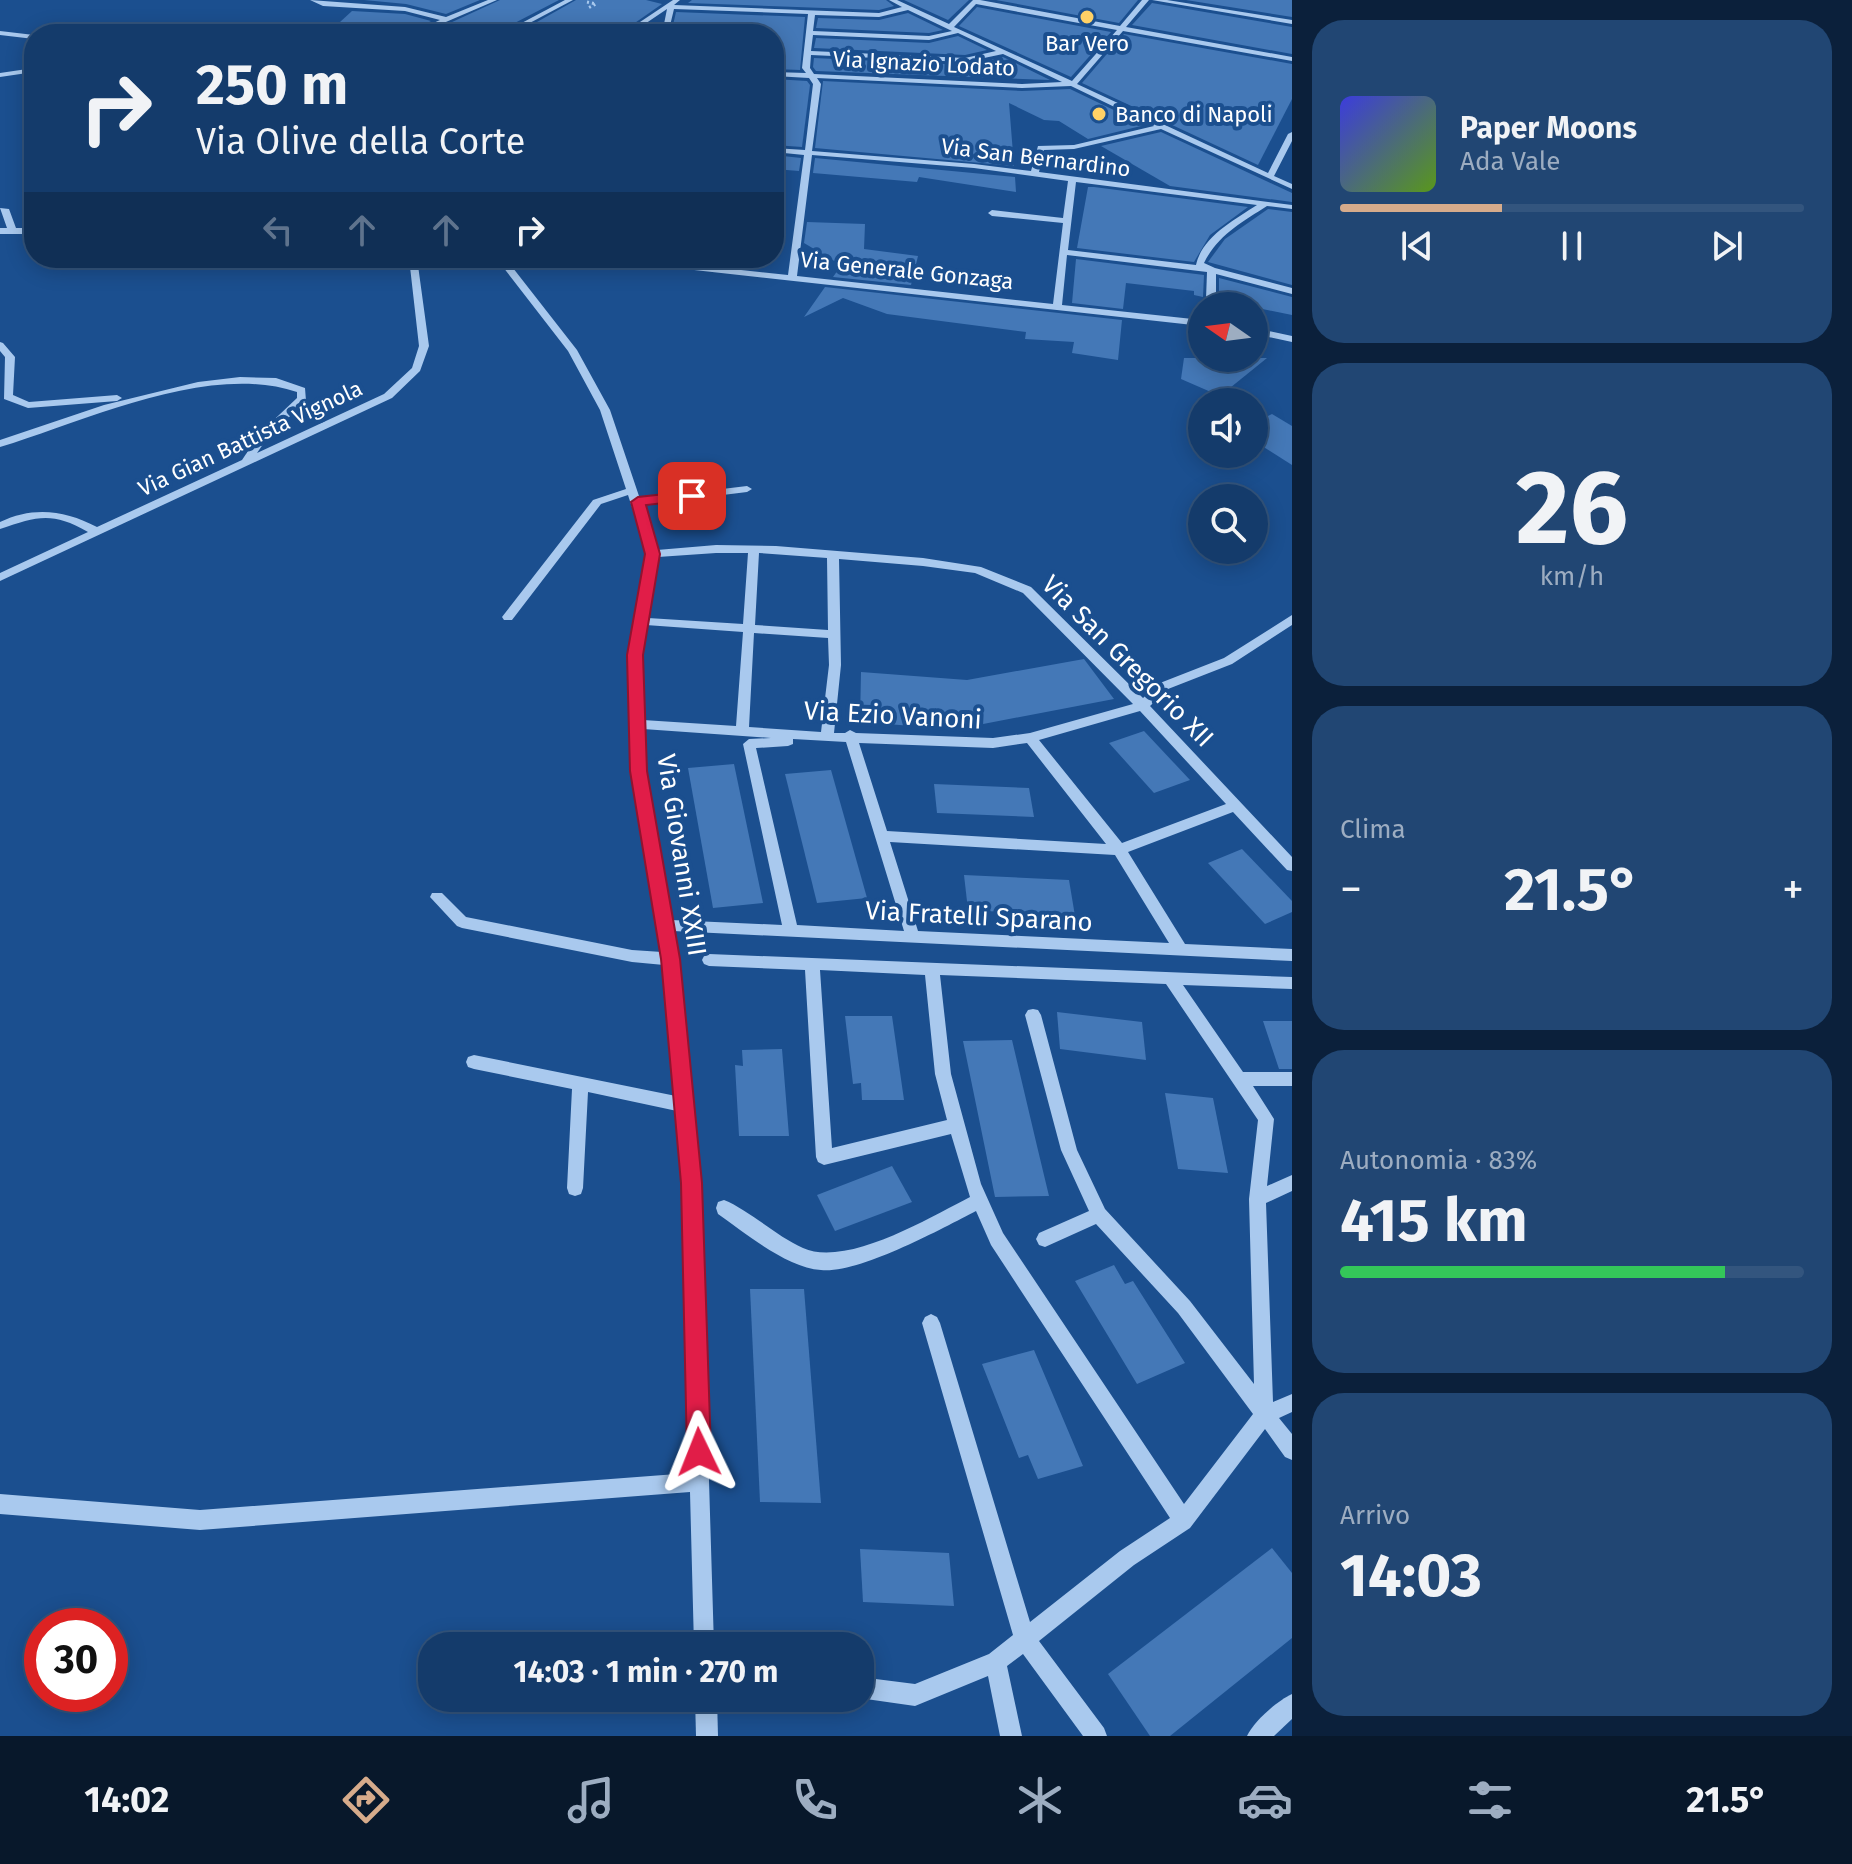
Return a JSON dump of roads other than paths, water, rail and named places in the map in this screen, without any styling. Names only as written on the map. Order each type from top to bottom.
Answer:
[{"type":"street","points":[[313,0],[323,4],[405,9],[448,20]]},
{"type":"street","points":[[405,9],[403,6],[413,0]]},
{"type":"street","points":[[438,24],[494,0]]},
{"type":"street","points":[[523,24],[570,0]]},
{"type":"street","points":[[642,24],[677,0]]},
{"type":"street","points":[[892,0],[1292,187]]},
{"type":"street","points":[[1073,84],[1146,0]]},
{"type":"street","points":[[1155,0],[1292,22]]},
{"type":"street","points":[[810,33],[929,38],[954,29],[976,1],[1292,59]]},
{"type":"street","points":[[671,7],[879,15],[908,8]]},
{"type":"street","points":[[667,24],[671,7]]},
{"type":"street","points":[[792,278],[817,84],[806,68],[812,12]]},
{"type":"street","points":[[0,33],[24,36]]},
{"type":"street","points":[[883,36],[886,59]]},
{"type":"street","points":[[808,53],[886,59],[965,60],[1004,52]]},
{"type":"street","points":[[936,59],[937,81]]},
{"type":"street","points":[[0,78],[24,72]]},
{"type":"street","name":"Via Ignazio Lodato","points":[[784,75],[1073,84]]},
{"type":"street","points":[[1034,174],[1041,148],[1074,147],[1162,126]]},
{"type":"street","points":[[1270,176],[1292,134]]},
{"type":"street","name":"Via San Bernardino","points":[[784,151],[1034,174],[1292,207]]},
{"type":"street","points":[[1057,306],[1072,179]]},
{"type":"street","points":[[1212,270],[1199,264],[1205,248],[1227,228],[1266,203]]},
{"type":"street","points":[[0,210],[6,211],[12,230]]},
{"type":"street","points":[[992,213],[1067,221]]},
{"type":"street","points":[[0,231],[24,231]]},
{"type":"street","points":[[1064,252],[1212,270],[1292,291]]},
{"type":"street","name":"Via Gian Battista Vignola","points":[[0,577],[388,396],[417,369],[424,346],[414,268]]},
{"type":"street","name":"Via Giovanni XXIII","points":[[509,268],[572,350],[598,398],[653,554],[635,655],[638,771],[671,959],[692,1183],[704,1632]]},
{"type":"street","name":"Via Generale Gonzaga","points":[[716,268],[1188,321]]},
{"type":"street","points":[[1211,292],[1212,270]]},
{"type":"street","points":[[1268,334],[1292,339]]},
{"type":"street","points":[[0,345],[10,357],[8,397],[28,405],[134,397],[252,380],[290,383],[302,390],[302,399],[264,435],[245,463]]},
{"type":"street","points":[[0,444],[134,397]]},
{"type":"street","points":[[508,617],[597,502],[635,496],[747,489]]},
{"type":"street","points":[[0,526],[37,512],[71,517],[95,531]]},
{"type":"street","points":[[742,729],[754,550]]},
{"type":"street","name":"Via San Gregorio XII","points":[[653,554],[754,550],[923,562],[977,570],[1027,590],[1142,706],[1292,866]]},
{"type":"street","points":[[791,931],[749,744],[827,737],[835,665],[833,555]]},
{"type":"street","points":[[1142,706],[1164,686],[1228,661],[1292,619]]},
{"type":"street","points":[[641,621],[835,634]]},
{"type":"street","name":"Via Ezio Vanoni","points":[[637,724],[827,737],[850,735],[993,743],[1030,738],[1142,706]]},
{"type":"street","points":[[850,735],[913,937]]},
{"type":"street","points":[[1030,738],[1119,850],[1181,950]]},
{"type":"street","points":[[881,836],[1119,850],[1236,805]]},
{"type":"street","points":[[437,897],[462,922],[632,956],[671,959]]},
{"type":"street","name":"Via Fratelli Sparano","points":[[664,925],[1292,955]]},
{"type":"street","points":[[709,960],[1292,983]]},
{"type":"street","points":[[812,964],[824,1157],[957,1125]]},
{"type":"street","points":[[932,969],[943,1074],[980,1201],[997,1239],[1183,1521]]},
{"type":"street","points":[[1170,978],[1266,1119],[1257,1199],[1264,1415]]},
{"type":"street","points":[[1033,1015],[1069,1150],[1099,1215],[1184,1307],[1292,1450]]},
{"type":"street","points":[[474,1062],[684,1105]]},
{"type":"street","points":[[1239,1079],[1292,1079]]},
{"type":"street","points":[[575,1188],[580,1084]]},
{"type":"street","points":[[1257,1199],[1292,1183]]},
{"type":"street","points":[[724,1208],[767,1238],[821,1262],[863,1253],[980,1201]]},
{"type":"street","points":[[1045,1239],[1099,1215]]},
{"type":"street","points":[[931,1323],[1025,1639],[1096,1736]]},
{"type":"street","points":[[874,1690],[915,1695],[996,1662],[1127,1558],[1183,1521],[1264,1415],[1292,1403]]},
{"type":"street","points":[[0,1504],[200,1520],[700,1482]]},
{"type":"street","points":[[996,1662],[1011,1736]]},
{"type":"street","points":[[1258,1736],[1292,1705]]},
{"type":"street","points":[[706,1712],[707,1736]]},
{"type":"place","name":"Bar Vero","points":[[1087,17]]},
{"type":"place","name":"Banco di Napoli","points":[[1099,114]]}]
